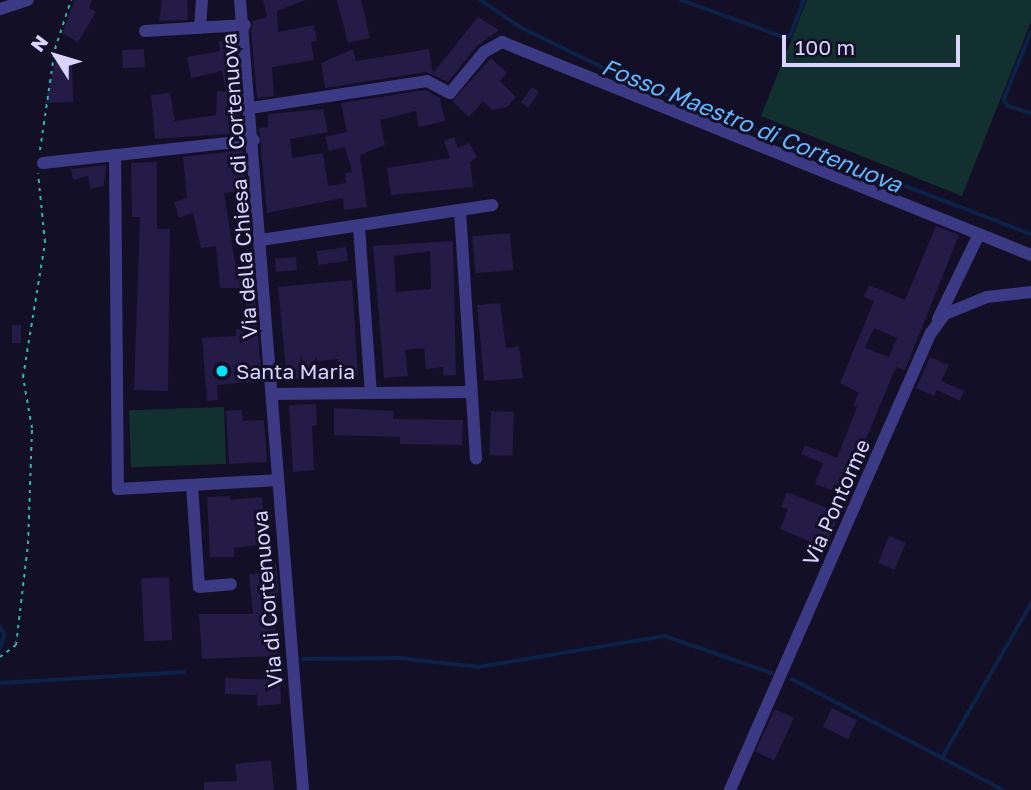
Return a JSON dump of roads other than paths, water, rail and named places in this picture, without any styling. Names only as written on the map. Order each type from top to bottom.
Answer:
[{"type":"street","points":[[0,9],[28,0]]},
{"type":"street","points":[[200,28],[202,0]]},
{"type":"street","name":"Via della Chiesa di Cortenuova","points":[[242,3],[275,399]]},
{"type":"street","points":[[145,31],[245,25]]},
{"type":"street","points":[[251,108],[427,81],[450,93],[484,52],[502,42],[1031,255]]},
{"type":"street","points":[[41,159],[116,155],[254,140]]},
{"type":"street","points":[[116,155],[118,489],[277,480]]},
{"type":"street","points":[[261,240],[492,205]]},
{"type":"street","points":[[460,211],[476,458]]},
{"type":"street","points":[[359,227],[371,393]]},
{"type":"street","points":[[931,333],[979,234]]},
{"type":"street","name":"Via Pontorme","points":[[730,790],[931,333],[945,314],[966,305],[987,297],[1031,292]]},
{"type":"street","points":[[275,399],[371,393],[470,392]]},
{"type":"street","name":"Via di Cortenuova","points":[[275,399],[277,480],[303,790]]},
{"type":"street","points":[[192,485],[200,587],[231,584]]},
{"type":"waterway","name":"Fosso Maestro di Cortenuova","points":[[481,0],[520,27],[633,82],[1031,234]]},
{"type":"waterway","points":[[681,0],[784,37],[790,36],[804,0]]},
{"type":"waterway","points":[[1031,33],[1004,100],[1008,106],[1031,113]]},
{"type":"waterway","points":[[942,758],[1031,604]]},
{"type":"waterway","points":[[0,626],[5,635],[0,650]]},
{"type":"waterway","points":[[303,659],[399,658],[478,667],[665,636],[772,673]]},
{"type":"waterway","points":[[0,683],[185,672]]},
{"type":"waterway","points":[[792,679],[1003,790]]},
{"type":"place","name":"Santa Maria","points":[[222,371]]}]
